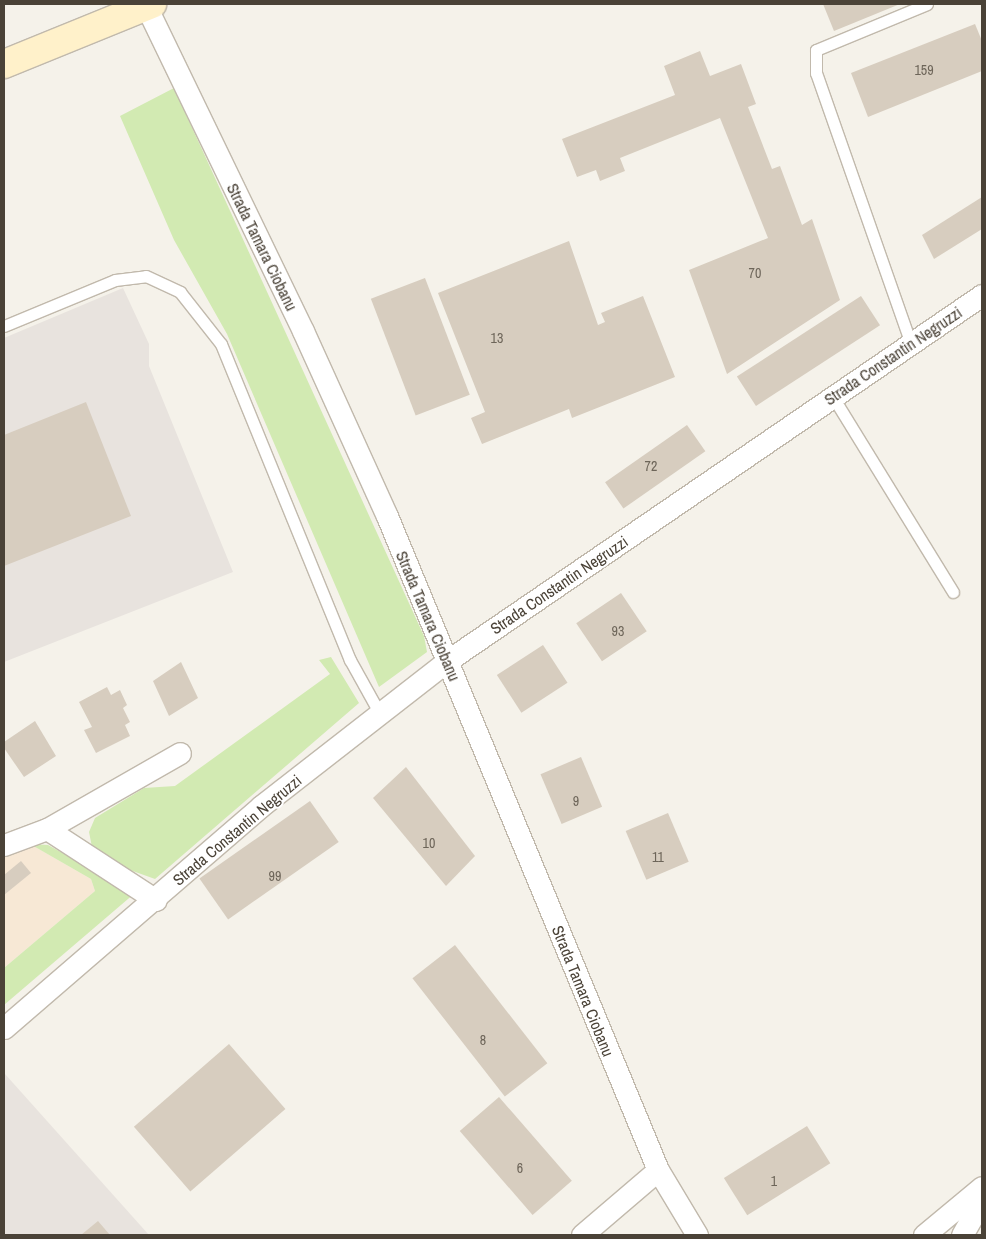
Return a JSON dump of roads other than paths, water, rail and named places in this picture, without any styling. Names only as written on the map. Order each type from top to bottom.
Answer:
[{"type":"main road","points":[[4,64],[148,5]]},
{"type":"street","name":"Strada Tamara Ciobanu","points":[[148,5],[303,331],[387,516],[658,1170],[696,1235]]},
{"type":"street","name":"Strada Constantin Negruzzi","points":[[4,1028],[156,900],[261,806],[447,661],[982,295]]},
{"type":"street","points":[[4,845],[47,829],[180,753]]},
{"type":"street","points":[[47,829],[156,900]]},
{"type":"street","points":[[582,1235],[658,1170]]},
{"type":"street","points":[[924,1235],[982,1188]]},
{"type":"street","points":[[962,1235],[982,1200]]},
{"type":"lane","points":[[911,344],[816,73],[816,50],[927,4]]},
{"type":"lane","points":[[4,326],[115,280],[146,276],[180,292],[221,344],[350,660],[380,714]]},
{"type":"lane","points":[[833,397],[953,592]]}]
